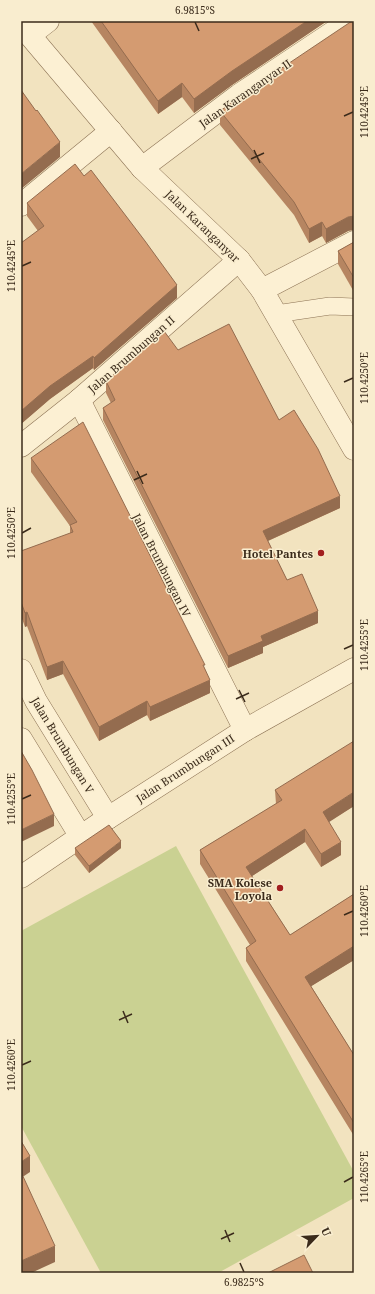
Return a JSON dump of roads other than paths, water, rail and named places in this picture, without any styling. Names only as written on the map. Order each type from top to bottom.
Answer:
[{"type":"street","points":[[26,30],[48,21]]},
{"type":"street","name":"Jalan Karanganyar II","points":[[142,168],[238,95],[350,21]]},
{"type":"street","name":"Jalan Karanganyar","points":[[26,30],[142,168],[239,260],[262,290],[354,449]]},
{"type":"street","points":[[21,205],[111,131]]},
{"type":"street","points":[[262,290],[354,242]]},
{"type":"street","name":"Jalan Brumbungan II","points":[[21,446],[79,400],[239,260]]},
{"type":"street","name":"Jalan Brumbungan IV","points":[[79,400],[245,730]]},
{"type":"street","name":"Jalan Brumbungan III","points":[[21,877],[108,818],[245,730],[354,669]]},
{"type":"street","name":"Jalan Brumbungan V","points":[[21,670],[36,701],[108,818]]},
{"type":"street","points":[[21,740],[81,836]]},
{"type":"lane","points":[[276,314],[330,306],[354,307]]},
{"type":"place","name":"Hotel Pantes","points":[[321,553]]},
{"type":"place","name":"SMA Kolese Loyola","points":[[280,888]]}]
